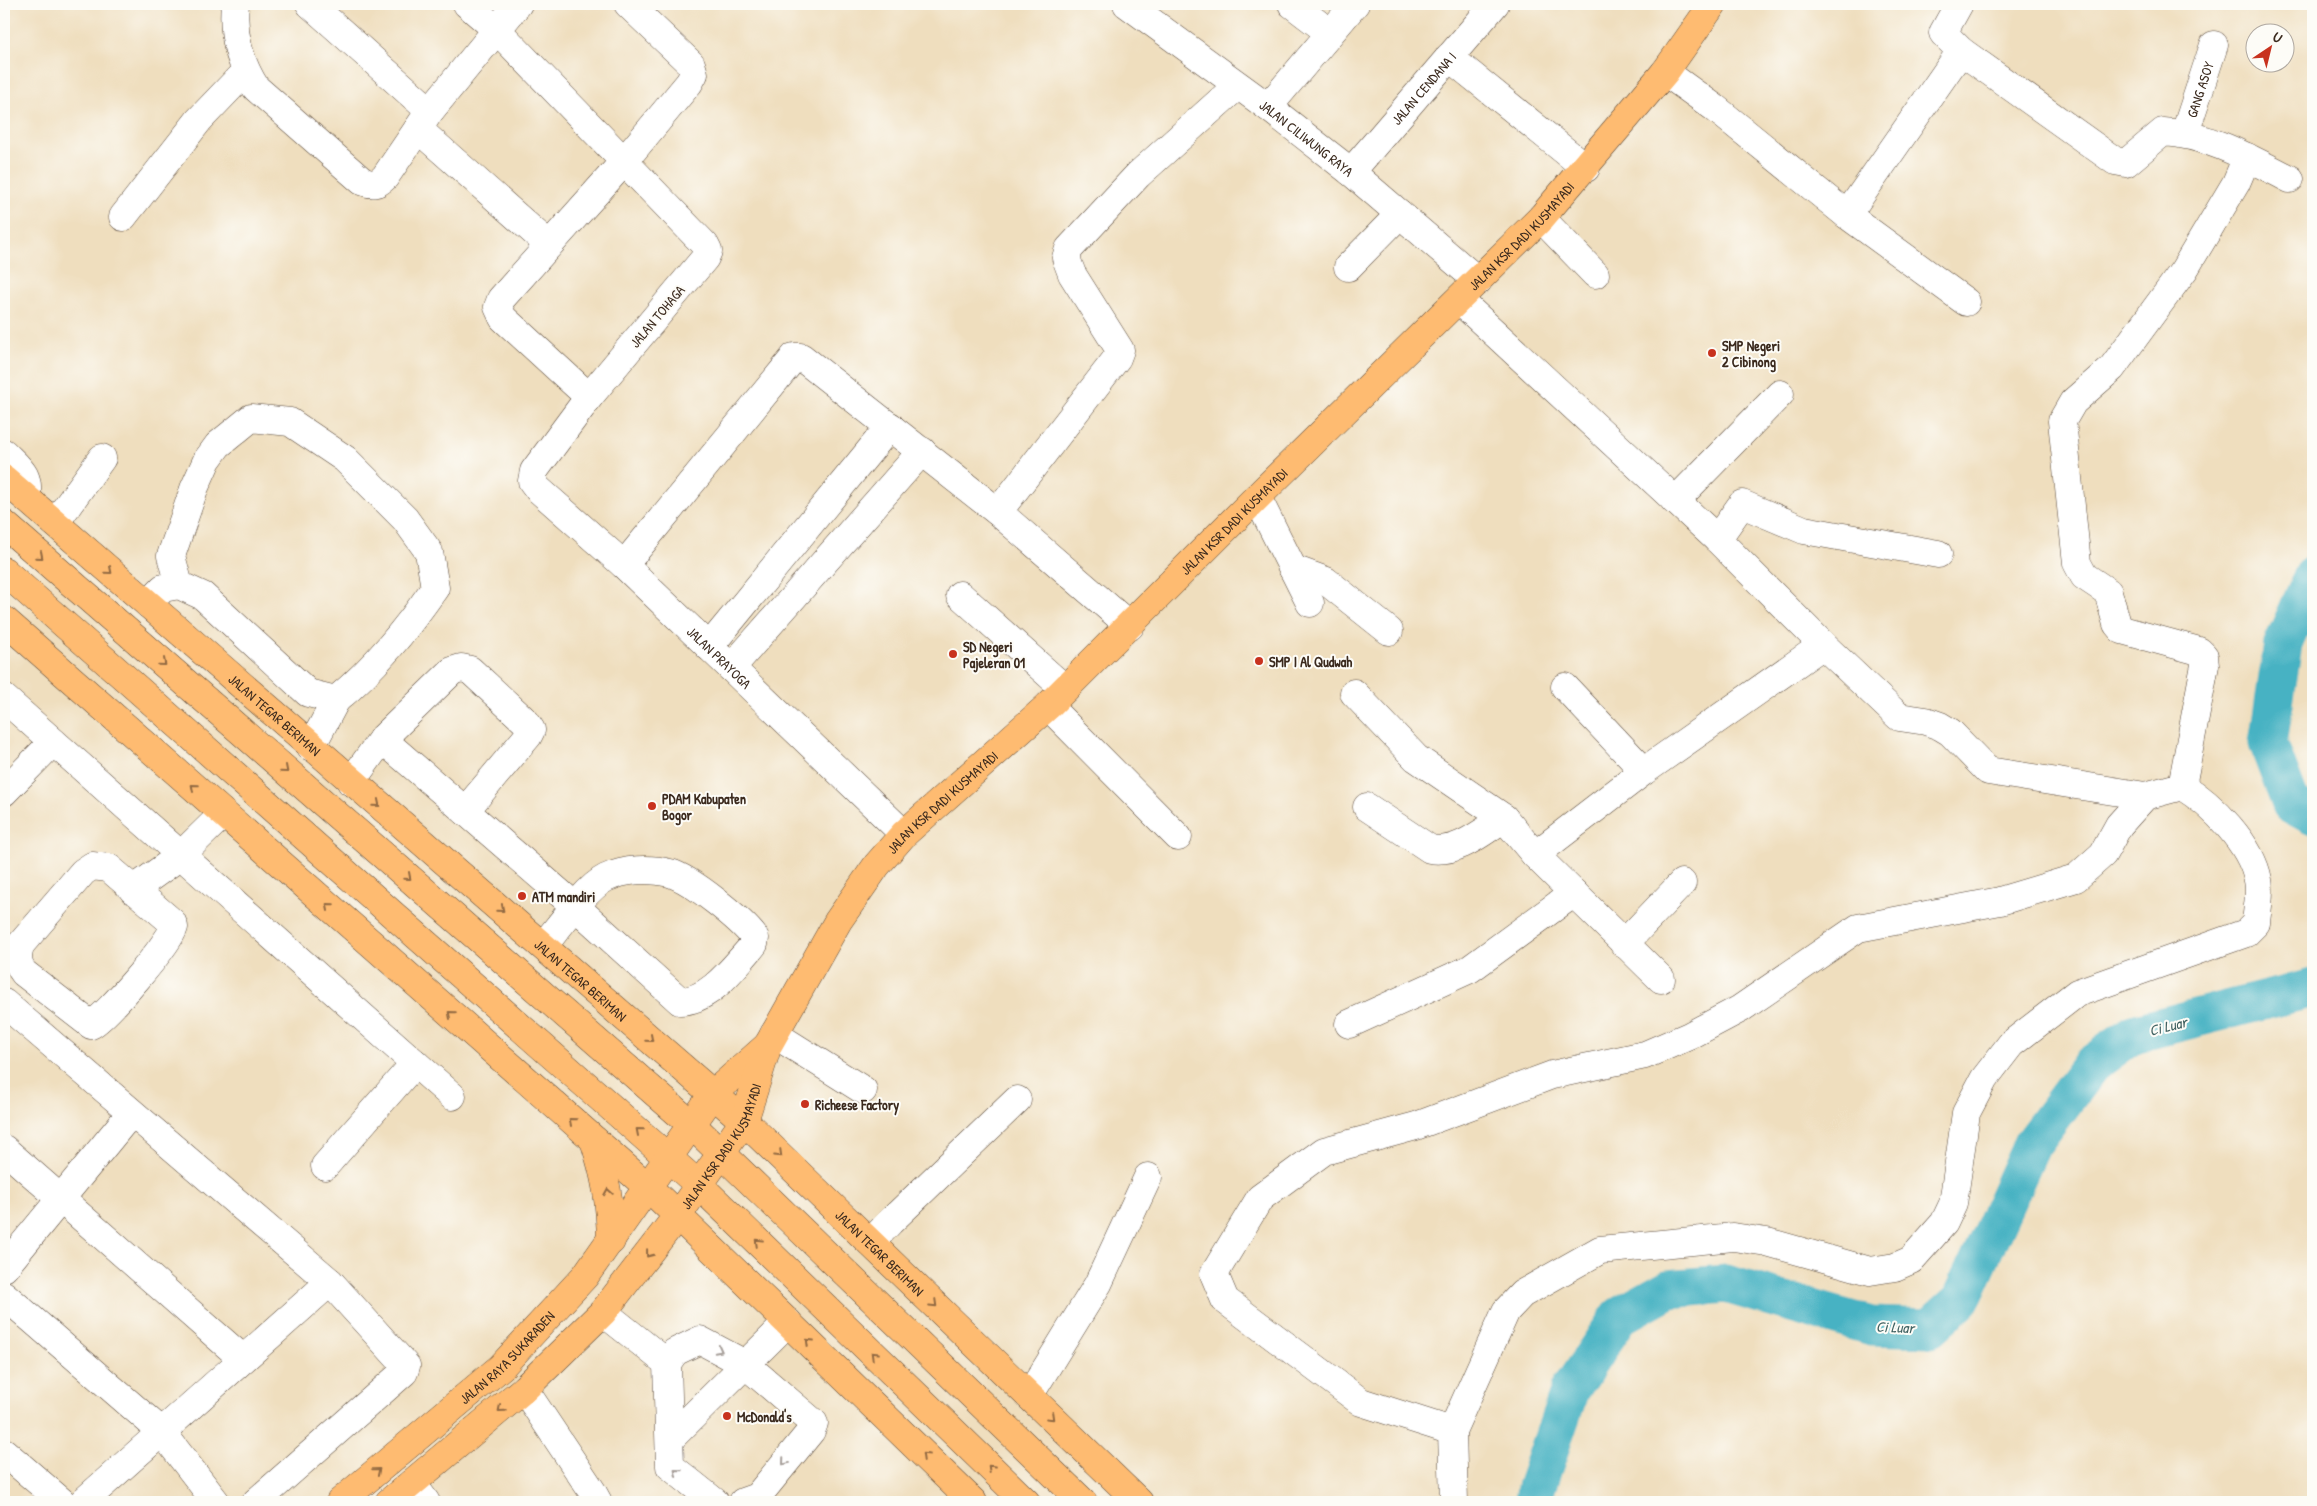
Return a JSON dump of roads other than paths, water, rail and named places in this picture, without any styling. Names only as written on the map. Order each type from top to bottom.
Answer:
[{"type":"main road","name":"JALAN KSR DADI KUSMAYADI","points":[[678,1215],[744,1120],[771,1040],[838,921],[877,865],[904,834],[1057,698],[1256,497],[1541,218],[1586,168],[1665,72],[1713,4]]},
{"type":"main road","name":"JALAN TEGAR BERIMAN","points":[[12,486],[311,748],[544,946],[744,1120],[1139,1502]]},
{"type":"main road","points":[[4,524],[722,1152],[1083,1502]]},
{"type":"main road","points":[[4,571],[699,1185],[1026,1502]]},
{"type":"main road","points":[[4,620],[649,1188],[973,1502]]},
{"type":"main road","name":"JALAN KSR DADI KUSMAYADI","points":[[649,1188],[713,1094],[771,1040]]},
{"type":"main road","points":[[594,1140],[606,1176],[610,1204],[610,1241]]},
{"type":"main road","name":"JALAN RAYA SUKARADEN","points":[[340,1502],[501,1367],[585,1276],[649,1188]]},
{"type":"main road","points":[[389,1502],[419,1493],[607,1308],[678,1215]]},
{"type":"street","points":[[235,4],[238,50],[246,72],[256,88],[362,181],[372,185],[386,177],[424,120],[518,4]]},
{"type":"street","points":[[310,4],[549,245]]},
{"type":"street","points":[[466,4],[496,29],[624,160]]},
{"type":"street","points":[[589,397],[503,318],[498,308],[501,298],[624,160],[689,83],[694,74],[691,64],[628,4]]},
{"type":"street","name":"JALAN CILIWUNG RAYA","points":[[1127,4],[1268,107],[1351,172],[1478,281]]},
{"type":"street","points":[[1292,4],[1330,33]]},
{"type":"street","points":[[1268,107],[1355,4]]},
{"type":"street","name":"JALAN CENDANA I","points":[[1351,172],[1495,4]]},
{"type":"street","points":[[1959,4],[1943,33],[1961,51],[2115,161],[2126,163],[2163,132],[2185,133],[2247,157],[2290,179]]},
{"type":"street","name":"GANG ASOY","points":[[2185,133],[2214,45]]},
{"type":"street","points":[[1847,215],[1961,51]]},
{"type":"street","points":[[1449,57],[1586,168]]},
{"type":"street","points":[[123,218],[199,120],[246,72]]},
{"type":"street","points":[[1665,72],[1715,108],[1847,215],[1966,302]]},
{"type":"street","points":[[998,512],[1117,358],[1120,350],[1072,274],[1066,258],[1069,249],[1138,175],[1237,86]]},
{"type":"street","points":[[2182,786],[2205,665],[2204,656],[2199,651],[2122,630],[2117,624],[2108,592],[2084,576],[2077,563],[2062,421],[2073,402],[2112,368],[2184,270],[2236,183],[2247,157]]},
{"type":"street","name":"JALAN TOHAGA","points":[[532,480],[534,471],[589,397],[705,258],[708,251],[705,245],[624,160]]},
{"type":"street","points":[[1348,267],[1400,214]]},
{"type":"street","points":[[1541,218],[1595,274]]},
{"type":"street","points":[[1454,1502],[1452,1430],[1506,1311],[1522,1294],[1600,1250],[1733,1237],[1767,1242],[1870,1271],[1895,1267],[1911,1260],[1944,1223],[1953,1204],[1966,1113],[1984,1079],[2011,1044],[2077,993],[2246,933],[2256,923],[2259,882],[2248,851],[2203,799],[2182,786],[2144,796],[1988,770],[1950,732],[1940,726],[1926,721],[1898,717],[1717,539],[1458,300]]},
{"type":"street","points":[[624,565],[794,357],[801,357],[998,512],[1130,626]]},
{"type":"street","points":[[1675,501],[1780,394]]},
{"type":"street","points":[[179,584],[171,556],[194,489],[208,460],[218,445],[251,418],[290,422],[345,459],[405,519],[429,552],[435,588],[410,624],[358,682],[336,700],[311,748]]},
{"type":"street","points":[[710,647],[890,426]]},
{"type":"street","points":[[731,668],[922,451]]},
{"type":"street","points":[[4,453],[28,480],[12,486]]},
{"type":"street","points":[[55,524],[102,458]]},
{"type":"street","name":"JALAN PRAYOGA","points":[[532,480],[538,489],[624,565],[904,834]]},
{"type":"street","points":[[1256,497],[1310,603]]},
{"type":"street","points":[[1717,539],[1742,504],[1804,530],[1938,554]]},
{"type":"street","points":[[1293,569],[1326,581],[1389,630]]},
{"type":"street","points":[[148,604],[163,588],[179,584],[203,596],[308,693],[336,700]]},
{"type":"street","points":[[960,596],[1057,698],[1178,837]]},
{"type":"street","points":[[1535,854],[1644,771],[1823,645]]},
{"type":"street","points":[[351,782],[382,739],[452,671],[461,668],[470,670],[526,722],[531,730],[465,811]]},
{"type":"street","points":[[1565,687],[1644,771]]},
{"type":"street","points":[[1354,693],[1416,758],[1504,818],[1535,854],[1661,979]]},
{"type":"street","points":[[4,698],[452,1096]]},
{"type":"street","points":[[382,739],[576,907],[680,1000],[698,998],[708,991],[754,944],[755,938],[750,931],[723,907],[683,878],[670,873],[635,870],[606,879],[576,907],[544,946]]},
{"type":"street","points":[[4,792],[53,742]]},
{"type":"street","points":[[1452,1430],[1361,1402],[1226,1300],[1214,1274],[1260,1198],[1324,1151],[1416,1126],[1552,1075],[1645,1055],[1689,1036],[1740,1009],[1858,928],[2000,901],[2076,878],[2103,854],[2119,825],[2144,796]]},
{"type":"street","points":[[1367,807],[1430,849],[1438,851],[1448,850],[1470,841],[1504,818]]},
{"type":"street","points":[[133,890],[180,856],[223,814]]},
{"type":"street","points":[[92,866],[108,868],[133,890],[172,922],[173,930],[122,997],[91,1025],[24,973],[18,966],[17,956],[12,947],[83,872],[92,866]]},
{"type":"street","points":[[1624,944],[1682,883]]},
{"type":"street","points":[[1349,1024],[1470,969],[1574,893]]},
{"type":"street","points":[[4,1003],[131,1114],[330,1282],[404,1361],[406,1366],[404,1372],[256,1502]]},
{"type":"street","points":[[771,1040],[863,1090]]},
{"type":"street","points":[[325,1166],[415,1063]]},
{"type":"street","points":[[871,1242],[1017,1100]]},
{"type":"street","points":[[4,1268],[131,1114]]},
{"type":"street","points":[[4,1149],[243,1359]]},
{"type":"street","points":[[1029,1396],[1098,1284],[1148,1177]]},
{"type":"street","points":[[83,1502],[330,1282]]},
{"type":"street","points":[[4,1295],[162,1432],[216,1502]]},
{"type":"street","points":[[607,1308],[671,1358]]},
{"type":"street","points":[[670,1439],[788,1322]]},
{"type":"street","points":[[671,1358],[700,1340],[745,1364],[814,1423],[811,1431],[757,1496],[744,1502]]},
{"type":"street","points":[[671,1358],[670,1466],[715,1502]]},
{"type":"street","points":[[524,1389],[598,1502]]},
{"type":"street","points":[[4,1452],[62,1502]]},
{"type":"waterway","name":"Ci Luar","points":[[2313,576],[2283,644],[2268,743],[2291,804],[2313,816]]},
{"type":"waterway","name":"Ci Luar","points":[[1534,1502],[1536,1488],[1570,1390],[1620,1316],[1668,1289],[1726,1284],[1871,1326],[1930,1328],[1961,1300],[2032,1144],[2091,1065],[2133,1034],[2313,988]]},
{"type":"place","name":"SMP Negeri 2 Cibinong","points":[[1712,353]]},
{"type":"place","name":"SD Negeri Pajeleran 01","points":[[953,654]]},
{"type":"place","name":"SMP I Al Qudwah","points":[[1259,661]]},
{"type":"place","name":"PDAM Kabupaten Bogor","points":[[652,806]]},
{"type":"place","name":"ATM mandiri","points":[[522,896]]},
{"type":"place","name":"Richeese Factory","points":[[805,1104]]},
{"type":"place","name":"McDonald's","points":[[727,1416]]}]
